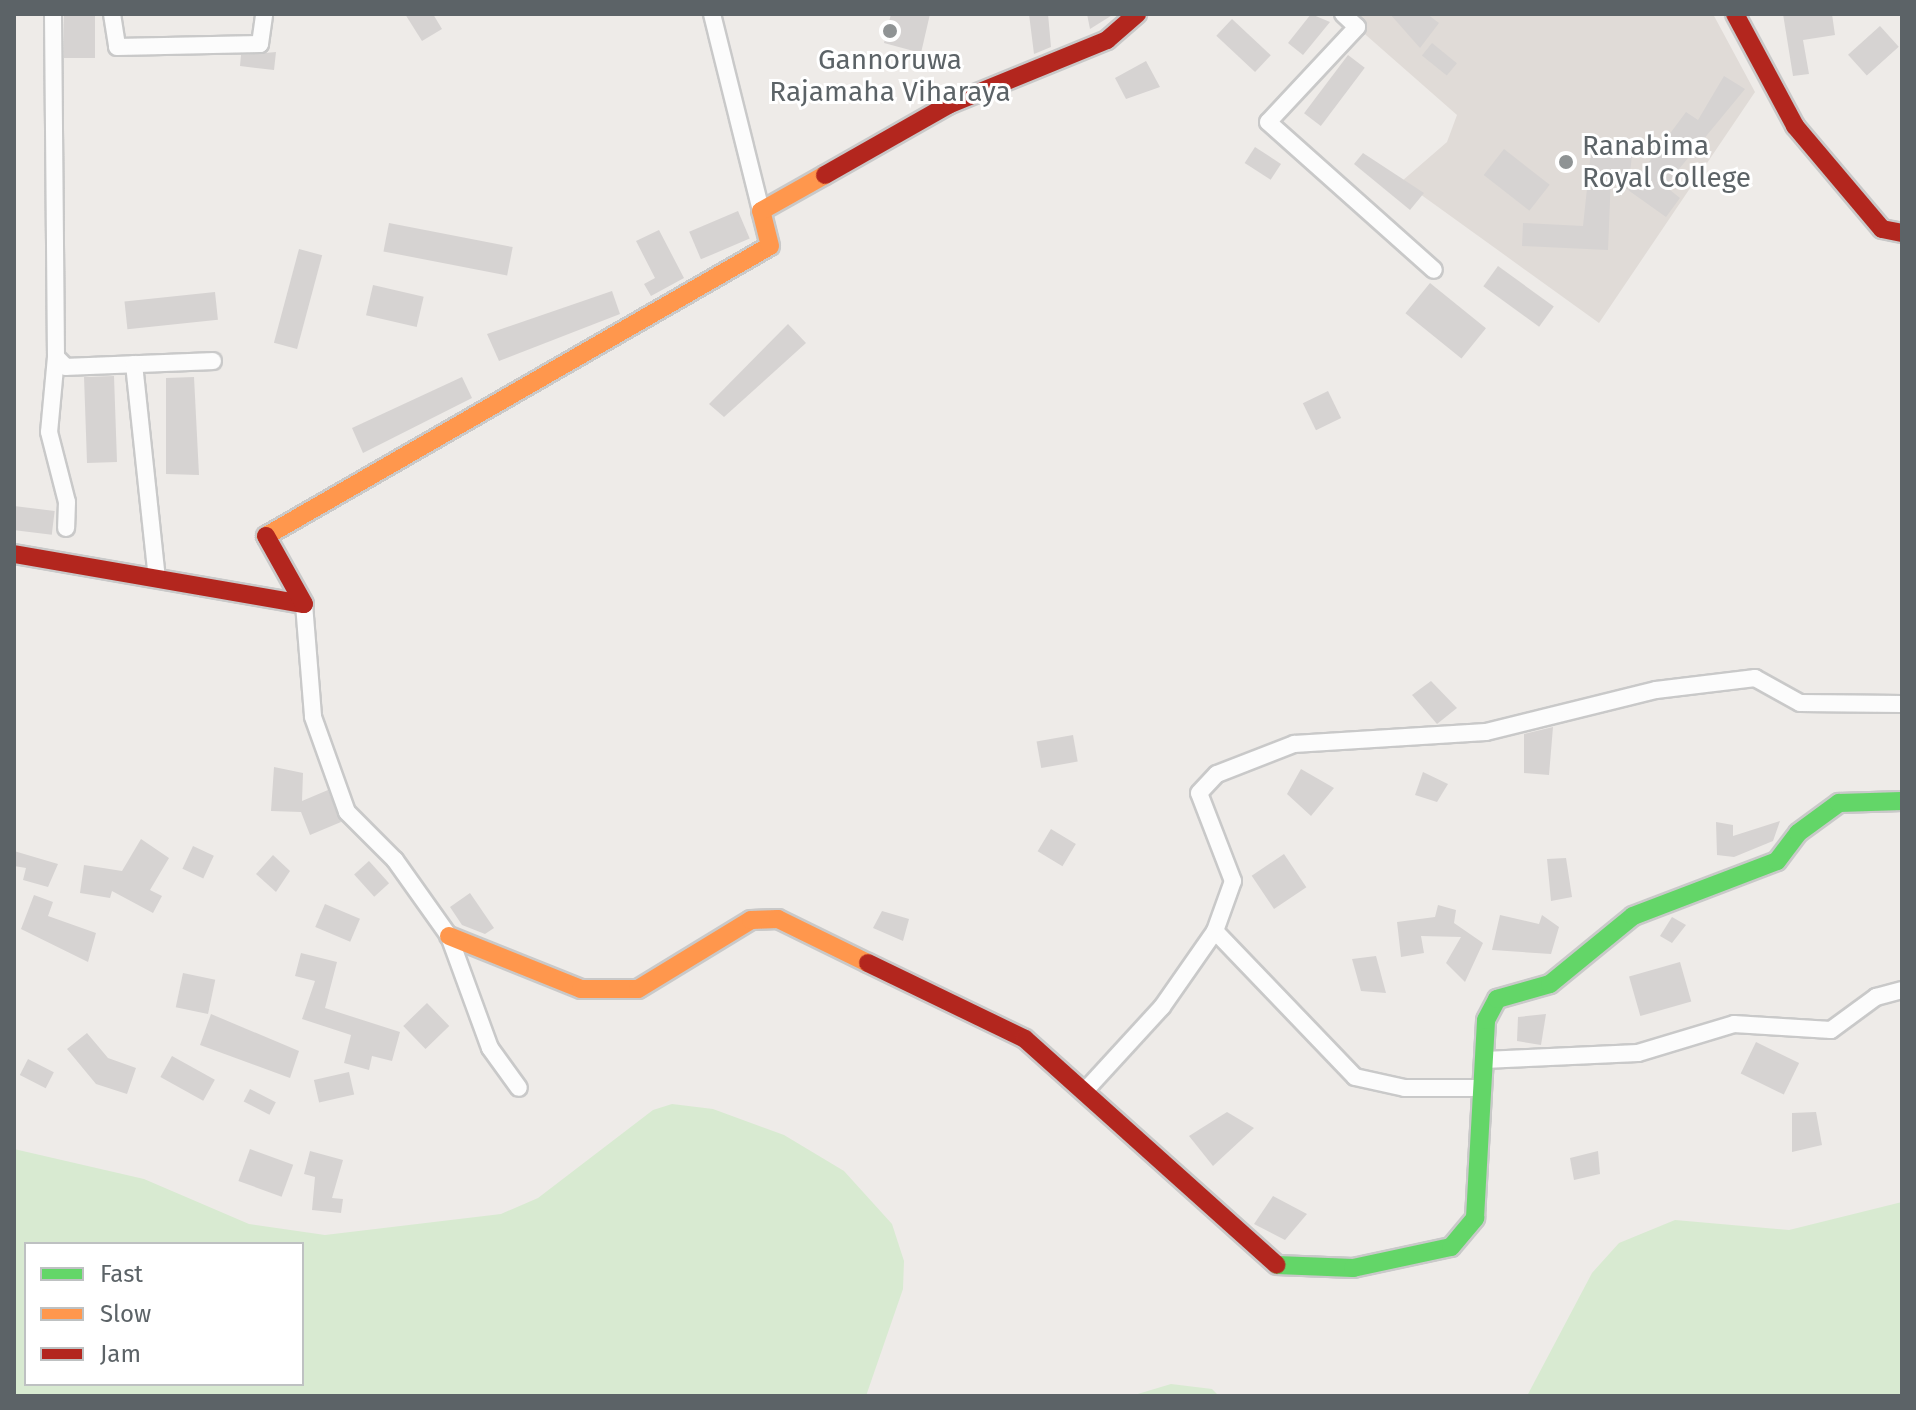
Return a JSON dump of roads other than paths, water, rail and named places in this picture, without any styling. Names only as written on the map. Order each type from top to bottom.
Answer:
[{"type":"street","points":[[53,14],[56,357],[49,432],[67,502],[66,528]]},
{"type":"street","points":[[112,14],[117,47],[260,44],[264,14]]},
{"type":"street","points":[[519,1088],[490,1048],[449,936],[395,860],[347,812],[313,717],[304,604],[264,533],[770,246],[712,14]]},
{"type":"street","points":[[761,211],[948,105],[1107,40],[1137,14]]},
{"type":"street","points":[[1343,14],[1357,27],[1268,122],[1434,270]]},
{"type":"street","points":[[1735,14],[1795,126],[1882,229],[1902,233]]},
{"type":"street","points":[[56,357],[66,367],[213,361]]},
{"type":"street","points":[[134,364],[157,579]]},
{"type":"street","points":[[14,554],[304,604]]},
{"type":"street","points":[[1084,1092],[1162,1007],[1215,931],[1233,881],[1199,793],[1217,774],[1294,744],[1486,732],[1656,690],[1755,678],[1800,703],[1902,704]]},
{"type":"street","points":[[449,936],[581,989],[638,989],[751,920],[778,919],[1025,1039],[1281,1268],[1324,1268],[1451,1247],[1475,1218],[1486,1020],[1497,999],[1550,984],[1633,916],[1777,861],[1798,833],[1839,803],[1902,801]]},
{"type":"street","points":[[1215,931],[1355,1077],[1405,1088],[1483,1088]]},
{"type":"street","points":[[1484,1060],[1638,1053],[1734,1024],[1831,1030],[1876,997],[1902,990]]},
{"type":"place","name":"Gannoruwa Rajamaha Viharaya","points":[[890,31]]},
{"type":"place","name":"Ranabima Royal College","points":[[1566,162]]}]
